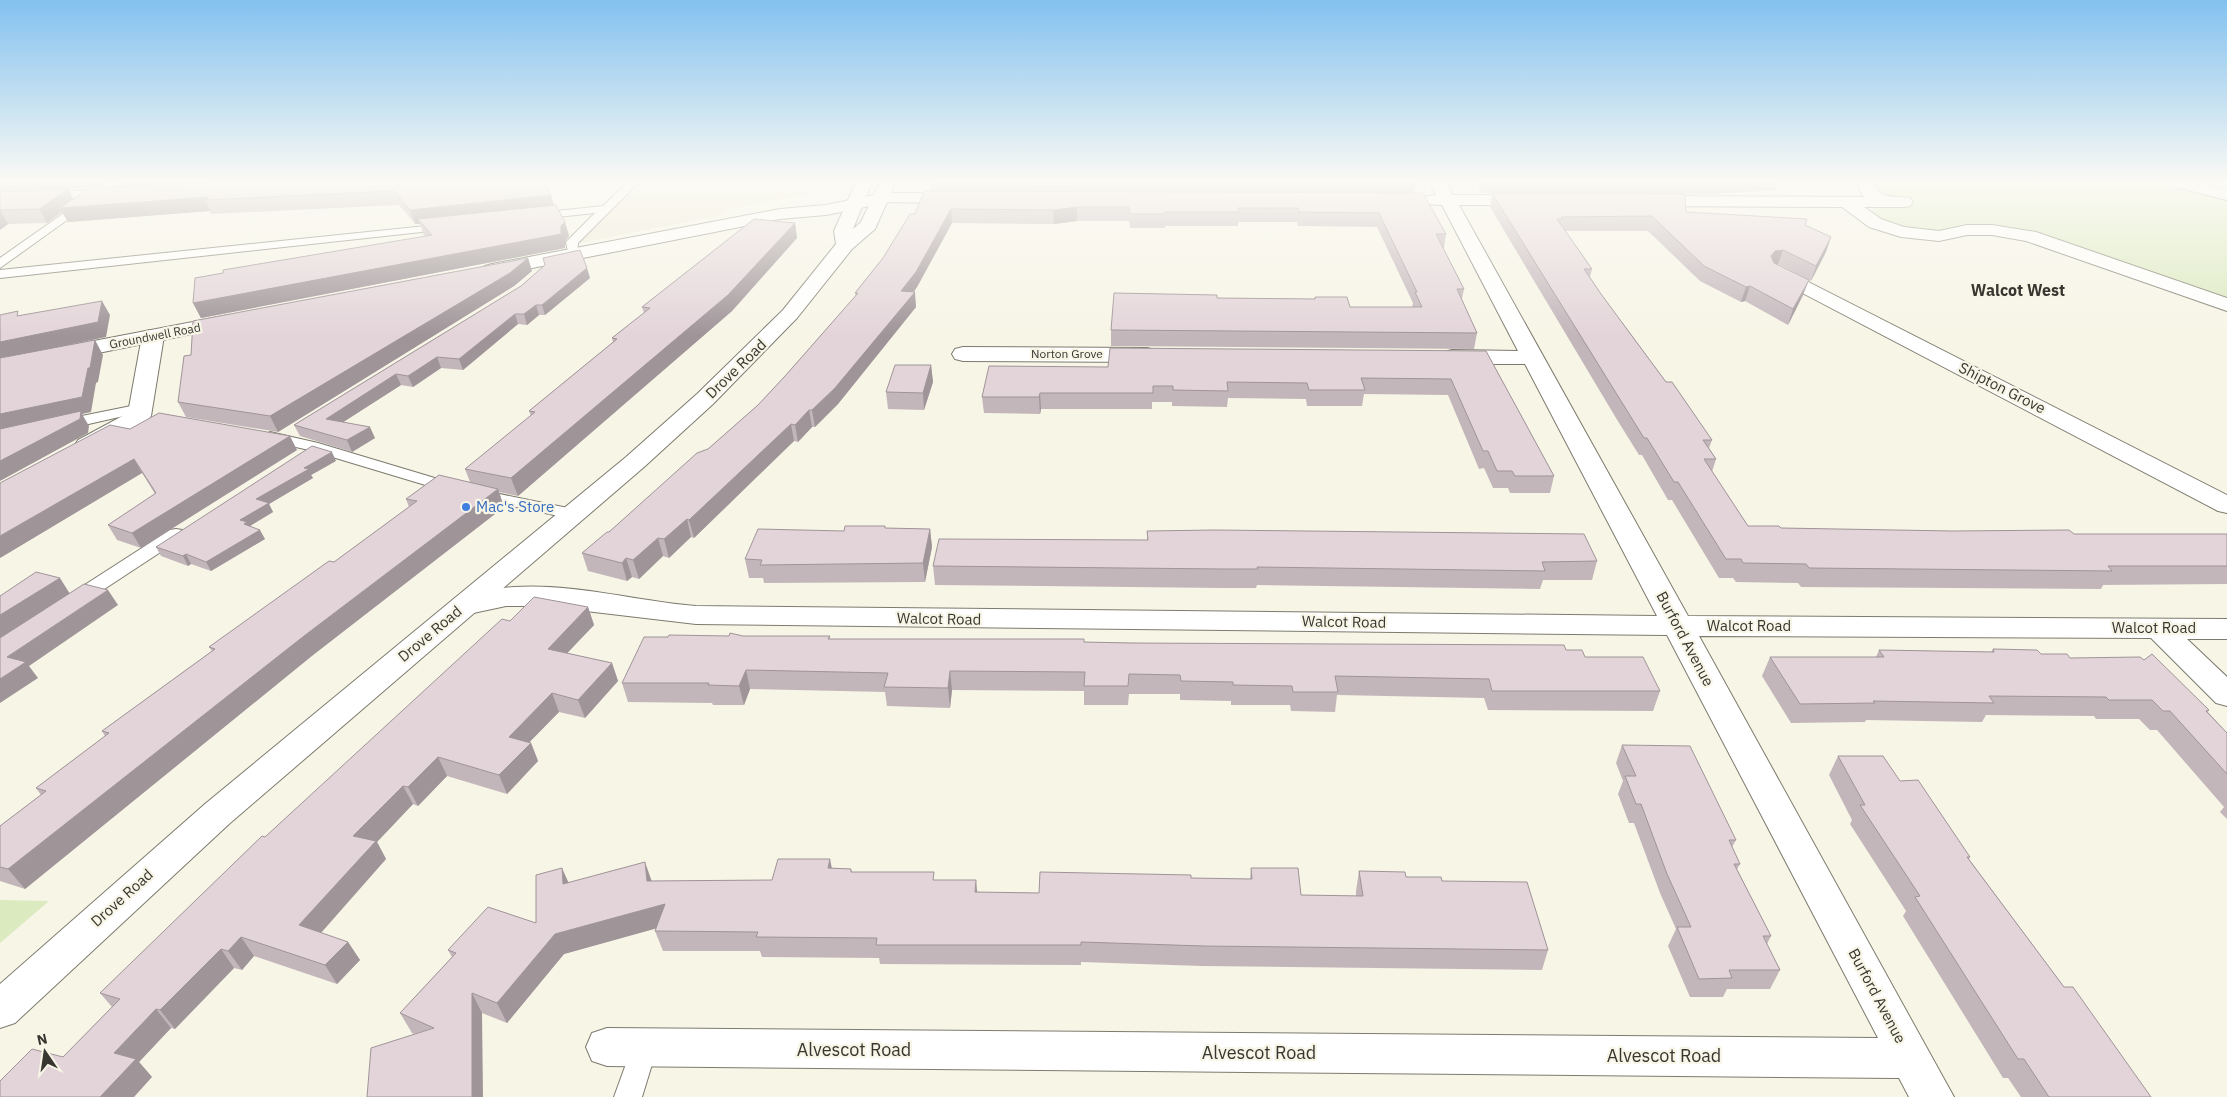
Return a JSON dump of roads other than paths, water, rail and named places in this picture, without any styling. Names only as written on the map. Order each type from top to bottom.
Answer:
[{"type":"street","points":[[476,273],[537,269],[573,254],[681,233]]},
{"type":"street","points":[[844,233],[845,245]]},
{"type":"street","name":"Drove Road","points":[[0,1010],[217,814],[654,446],[750,356],[795,308],[845,245],[859,233]]},
{"type":"street","name":"Burford Avenue","points":[[1466,233],[1531,358],[1932,1097]]},
{"type":"street","points":[[1912,233],[1939,236],[1953,233]]},
{"type":"street","points":[[2014,233],[2030,236],[2227,306]]},
{"type":"street","name":"Shipton Grove","points":[[1777,272],[2227,505]]},
{"type":"street","name":"Groundwell Road","points":[[0,366],[249,318]]},
{"type":"street","points":[[70,455],[146,414],[153,336]]},
{"type":"street","name":"Norton Grove","points":[[963,354],[1170,355]]},
{"type":"street","points":[[1434,357],[1531,358]]},
{"type":"street","name":"Walcot Road","points":[[464,606],[520,596],[578,599],[662,613],[696,615],[1678,626],[2227,629]]},
{"type":"street","points":[[2158,629],[2227,695]]},
{"type":"street","name":"Alvescot Road","points":[[626,1048],[1910,1058]]},
{"type":"lane","points":[[0,264],[44,233]]},
{"type":"lane","points":[[0,274],[382,233]]},
{"type":"lane","points":[[573,254],[572,242],[581,233]]},
{"type":"lane","points":[[47,428],[146,414]]},
{"type":"lane","points":[[280,439],[297,429]]},
{"type":"lane","points":[[252,434],[315,447],[474,494],[573,514]]},
{"type":"lane","points":[[292,461],[315,447]]},
{"type":"lane","points":[[65,606],[188,526]]},
{"type":"lane","points":[[626,1048],[628,1097]]},
{"type":"place","name":"Mac's Store","points":[[466,507]]},
{"type":"district","name":"Walcot West","points":[[2018,290]]}]
